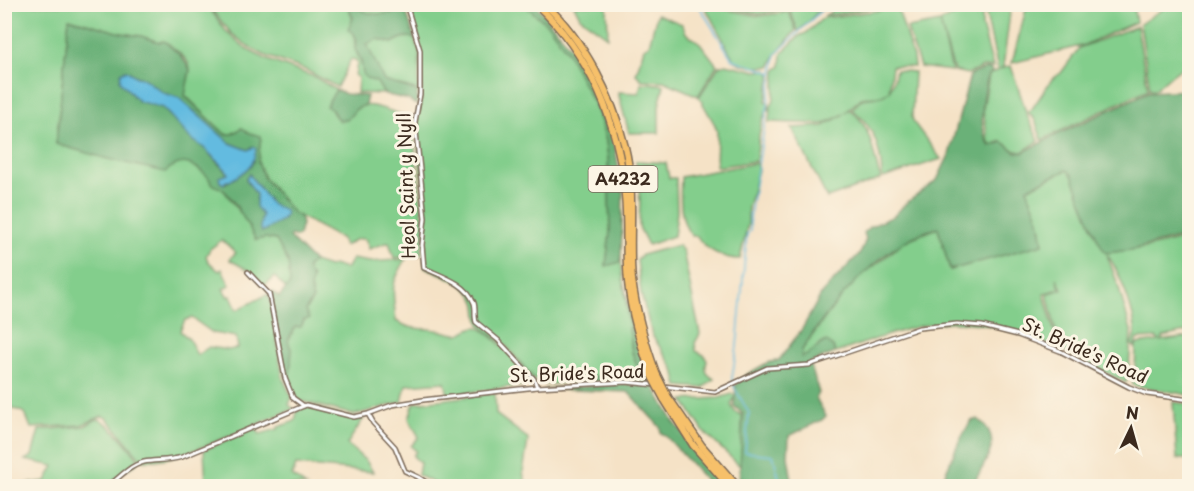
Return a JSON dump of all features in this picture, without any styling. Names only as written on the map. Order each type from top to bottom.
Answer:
[{"type":"highway","name":"A4232","points":[[536,4],[552,20],[582,59],[605,102],[620,150],[626,197],[628,284],[634,319],[654,374],[693,445],[729,486]]},
{"type":"highway","name":"A4232","points":[[545,4],[588,58],[609,99],[626,148],[632,197],[632,279],[654,374]]},
{"type":"highway","name":"A4232","points":[[666,398],[702,446],[737,486]]},
{"type":"street","name":"Heol Saint y Nyll","points":[[406,4],[420,50],[420,94],[415,122],[425,218],[422,245],[424,268],[454,281],[465,291],[475,305],[476,322],[534,379],[537,387]]},
{"type":"street","points":[[248,272],[268,294],[285,378],[293,398],[304,406]]},
{"type":"street","name":"St. Bride's Road","points":[[304,406],[316,406],[345,416],[368,414],[392,405],[423,400],[537,387],[626,382],[715,392],[767,369],[809,365],[919,328],[957,324],[982,326],[1018,335],[1059,351],[1135,390],[1157,396],[1190,400]]},
{"type":"street","points":[[109,486],[129,469],[141,463],[182,457],[304,406]]},
{"type":"street","points":[[368,414],[373,423],[395,447],[405,471],[432,486]]},
{"type":"green space","points":[[788,4],[823,5],[798,31]]},
{"type":"green space","points":[[836,4],[893,5],[824,16]]},
{"type":"green space","points":[[1170,4],[1189,5],[1189,61],[1156,89],[1150,89],[1140,24]]},
{"type":"green space","points":[[5,5],[207,5],[226,31],[248,50],[315,77],[336,90],[330,106],[333,114],[340,121],[363,106],[381,108],[413,117],[424,227],[421,255],[394,258],[389,242],[369,249],[366,240],[361,239],[345,246],[340,238],[293,213],[264,178],[258,162],[261,136],[248,133],[242,128],[232,134],[225,134],[185,95],[190,71],[187,62],[176,50],[164,41],[159,42],[121,33],[69,18],[56,144],[108,159],[173,165],[180,162],[189,163],[223,189],[244,218],[256,240],[265,238],[276,240],[290,271],[290,284],[287,290],[275,277],[264,286],[250,271],[230,260],[236,253],[222,240],[210,249],[206,256],[208,261],[219,271],[222,269],[230,285],[223,289],[228,297],[231,296],[237,310],[268,294],[283,379],[292,397],[289,405],[294,409],[216,442],[172,457],[154,460],[141,459],[107,418],[102,416],[81,425],[31,428],[25,413],[5,405],[5,258],[13,264],[5,240]],"holes":[[[192,318],[213,333],[236,337],[238,348],[229,350],[209,347],[197,355],[189,339],[180,331],[185,320]]]},
{"type":"green space","points":[[208,5],[347,5],[352,19],[357,54],[368,79],[377,82],[384,94],[357,93],[356,60],[351,59],[337,87],[306,70],[264,55],[231,33]]},
{"type":"green space","points":[[347,5],[358,5],[364,11],[375,14],[406,11],[415,39],[406,37],[392,43],[378,39],[367,44],[384,81],[418,91],[416,105],[409,100],[384,94],[377,82],[363,75],[361,60],[355,49],[356,38],[353,32],[348,30],[353,18]]},
{"type":"green space","points":[[358,5],[403,5],[406,11],[375,14],[364,11]]},
{"type":"green space","points":[[407,5],[525,5],[550,27],[567,51],[599,115],[606,141],[610,232],[606,265],[621,262],[632,352],[643,379],[603,375],[558,383],[538,383],[507,347],[481,326],[476,302],[468,290],[454,280],[425,267],[426,212],[417,125],[421,98],[422,62],[416,28]]},
{"type":"green space","points":[[525,5],[536,5],[581,60],[607,116],[623,193],[621,262],[606,266],[610,232],[608,158],[599,115],[567,51],[550,27]]},
{"type":"green space","points":[[574,5],[607,5],[608,37],[580,17]]},
{"type":"green space","points":[[704,5],[759,16],[789,12],[796,30],[775,56],[771,66],[747,66],[734,60]]},
{"type":"green space","points":[[717,5],[787,5],[789,9],[759,14]]},
{"type":"green space","points":[[984,5],[1011,5],[1003,67],[1000,69],[1011,66],[1027,115],[1039,141],[1022,152],[1016,151],[1002,141],[991,145],[988,140],[983,109],[989,75],[998,70]]},
{"type":"green space","points":[[1027,5],[1133,5],[1136,22],[1084,45],[1012,63]]},
{"type":"green space","points":[[897,6],[914,67],[892,66],[889,92],[861,98],[845,113],[850,110],[858,116],[868,132],[881,179],[827,198],[792,128],[824,126],[844,114],[824,124],[769,122],[770,108],[774,99],[776,70],[781,66],[782,53],[799,36],[823,18]]},
{"type":"green space","points":[[977,6],[982,10],[982,26],[993,67],[983,67],[968,74],[954,71],[940,22],[969,8]]},
{"type":"green space","points":[[657,14],[682,24],[686,33],[700,43],[717,65],[698,96],[664,81],[642,80],[636,74],[644,48],[649,45]]},
{"type":"green space","points":[[69,18],[121,33],[159,42],[164,41],[180,55],[190,69],[185,96],[225,134],[232,134],[242,128],[249,133],[261,136],[258,162],[264,178],[293,213],[300,217],[302,224],[299,235],[289,237],[314,262],[307,269],[312,279],[310,288],[313,299],[305,310],[309,319],[304,320],[301,327],[295,327],[288,340],[292,351],[289,375],[286,376],[270,293],[272,291],[279,297],[290,284],[288,262],[276,240],[265,238],[256,240],[231,198],[190,164],[180,163],[165,172],[56,144]],"holes":[[[130,72],[164,93],[179,98],[230,143],[248,150],[253,147],[254,161],[236,177],[224,184],[220,182],[228,174],[204,148],[190,138],[163,108],[145,103],[133,96],[128,88]],[[249,174],[272,205],[279,208],[282,220],[262,232],[262,213],[256,203],[256,194],[246,179]]]},
{"type":"green space","points":[[940,22],[952,71],[920,67],[907,28]]},
{"type":"green space","points":[[1137,26],[1148,89],[1042,140],[1035,120],[1028,112],[1052,79],[1061,73],[1079,48]]},
{"type":"green space","points":[[412,37],[416,42],[419,55],[418,91],[384,81],[366,43],[378,39],[392,43],[402,38]]},
{"type":"green space","points":[[726,64],[756,71],[767,70],[771,74],[766,101],[769,104],[761,127],[756,161],[716,167],[717,132],[699,97],[719,66]]},
{"type":"green space","points":[[984,69],[991,69],[992,72],[988,75],[983,102],[982,121],[986,138],[990,146],[1003,142],[1016,152],[1022,153],[1148,92],[1189,90],[1189,235],[1131,250],[1106,253],[1093,229],[1072,175],[1067,170],[1027,189],[1039,220],[1043,244],[950,270],[938,228],[918,235],[879,260],[861,277],[827,314],[802,350],[802,357],[826,341],[833,347],[835,353],[810,363],[819,393],[816,398],[826,416],[789,436],[788,457],[793,486],[741,486],[739,484],[743,414],[734,406],[736,384],[747,374],[767,363],[779,360],[802,329],[822,293],[861,252],[866,239],[864,233],[869,227],[894,216],[905,204],[937,180],[949,155],[970,75]]},
{"type":"green space","points":[[896,70],[914,72],[912,117],[941,159],[883,178],[880,156],[873,133],[852,109],[862,99],[886,94],[892,86]]},
{"type":"green space","points":[[641,84],[664,85],[659,106],[659,133],[629,133],[618,92],[639,93]]},
{"type":"green space","points":[[336,90],[346,94],[367,96],[365,105],[356,109],[347,120],[338,120],[332,110],[326,106]]},
{"type":"green space","points":[[636,161],[666,163],[669,178],[676,178],[677,212],[674,236],[648,245],[639,227],[640,201]]},
{"type":"green space","points":[[756,163],[758,170],[748,208],[748,224],[740,259],[734,259],[710,249],[697,236],[692,236],[688,230],[681,208],[681,177]]},
{"type":"green space","points":[[1067,170],[1072,175],[1097,238],[1106,253],[1145,248],[1182,239],[1189,264],[1189,331],[1163,337],[1163,340],[1159,341],[1157,338],[1137,339],[1134,347],[1131,345],[1135,333],[1129,303],[1121,280],[1107,255],[1131,330],[1129,372],[1126,383],[1058,348],[1047,294],[1062,289],[1057,278],[1060,289],[1044,293],[1057,348],[1018,333],[991,326],[950,322],[906,330],[835,353],[833,347],[818,345],[811,354],[802,357],[802,350],[841,296],[855,281],[907,240],[938,228],[950,270],[1043,244],[1039,220],[1027,189]]},
{"type":"green space","points":[[678,245],[683,251],[700,334],[695,343],[696,351],[704,355],[707,361],[706,372],[714,379],[703,388],[678,386],[674,369],[652,335],[641,293],[637,260],[642,255]]},
{"type":"green space","points":[[352,259],[370,262],[406,259],[397,276],[393,294],[396,321],[413,328],[457,334],[477,327],[490,335],[506,350],[533,378],[533,384],[448,395],[445,382],[406,385],[402,402],[354,415],[298,400],[286,376],[291,357],[291,349],[287,341],[295,327],[302,325],[308,318],[305,310],[313,299],[310,288],[312,277],[307,272],[308,266],[314,262],[346,269]]},
{"type":"green space","points":[[624,284],[638,346],[652,384],[619,380],[569,383],[606,376],[642,379],[632,352]]},
{"type":"green space","points":[[1189,337],[1189,395],[1132,385],[1135,375],[1136,344]]},
{"type":"green space","points":[[624,384],[654,387],[674,422],[727,486],[711,486],[661,433],[660,427],[628,392],[544,389]]},
{"type":"green space","points":[[495,393],[496,414],[528,440],[523,473],[527,486],[435,486],[418,475],[420,463],[413,456],[416,451],[411,446],[419,437],[409,419],[414,403]]},
{"type":"green space","points":[[732,394],[735,396],[731,405],[735,412],[742,415],[741,467],[704,432],[683,400],[719,398]]},
{"type":"green space","points":[[1173,402],[1189,404],[1189,459],[1177,459]]},
{"type":"green space","points":[[305,407],[314,407],[344,417],[364,418],[347,444],[367,462],[373,472],[296,465],[292,476],[306,486],[206,486],[204,450],[255,428],[260,434],[278,429],[278,427],[295,421],[297,411]]},
{"type":"green space","points":[[97,419],[113,429],[130,449],[138,459],[135,465],[125,470],[107,486],[13,486],[46,481],[54,466],[25,460],[32,456],[39,430],[85,426]]},
{"type":"green space","points":[[978,419],[986,427],[992,442],[983,467],[973,484],[969,486],[957,486],[942,481],[960,439],[971,421]]},
{"type":"water","points":[[126,70],[143,78],[164,93],[179,98],[230,143],[248,150],[254,147],[255,155],[251,164],[244,172],[230,181],[224,184],[220,182],[219,177],[228,174],[226,170],[204,148],[190,138],[163,108],[138,101],[120,81],[121,73]]},
{"type":"water","points":[[249,174],[272,205],[285,210],[286,214],[282,220],[262,232],[260,227],[262,215],[256,207],[256,194],[246,179]]},
{"type":"waterway","points":[[698,4],[732,59],[773,73]]},
{"type":"waterway","points":[[781,486],[773,455],[745,452],[749,413],[734,387],[732,378],[747,234],[750,231],[750,215],[776,54],[828,4]]}]
